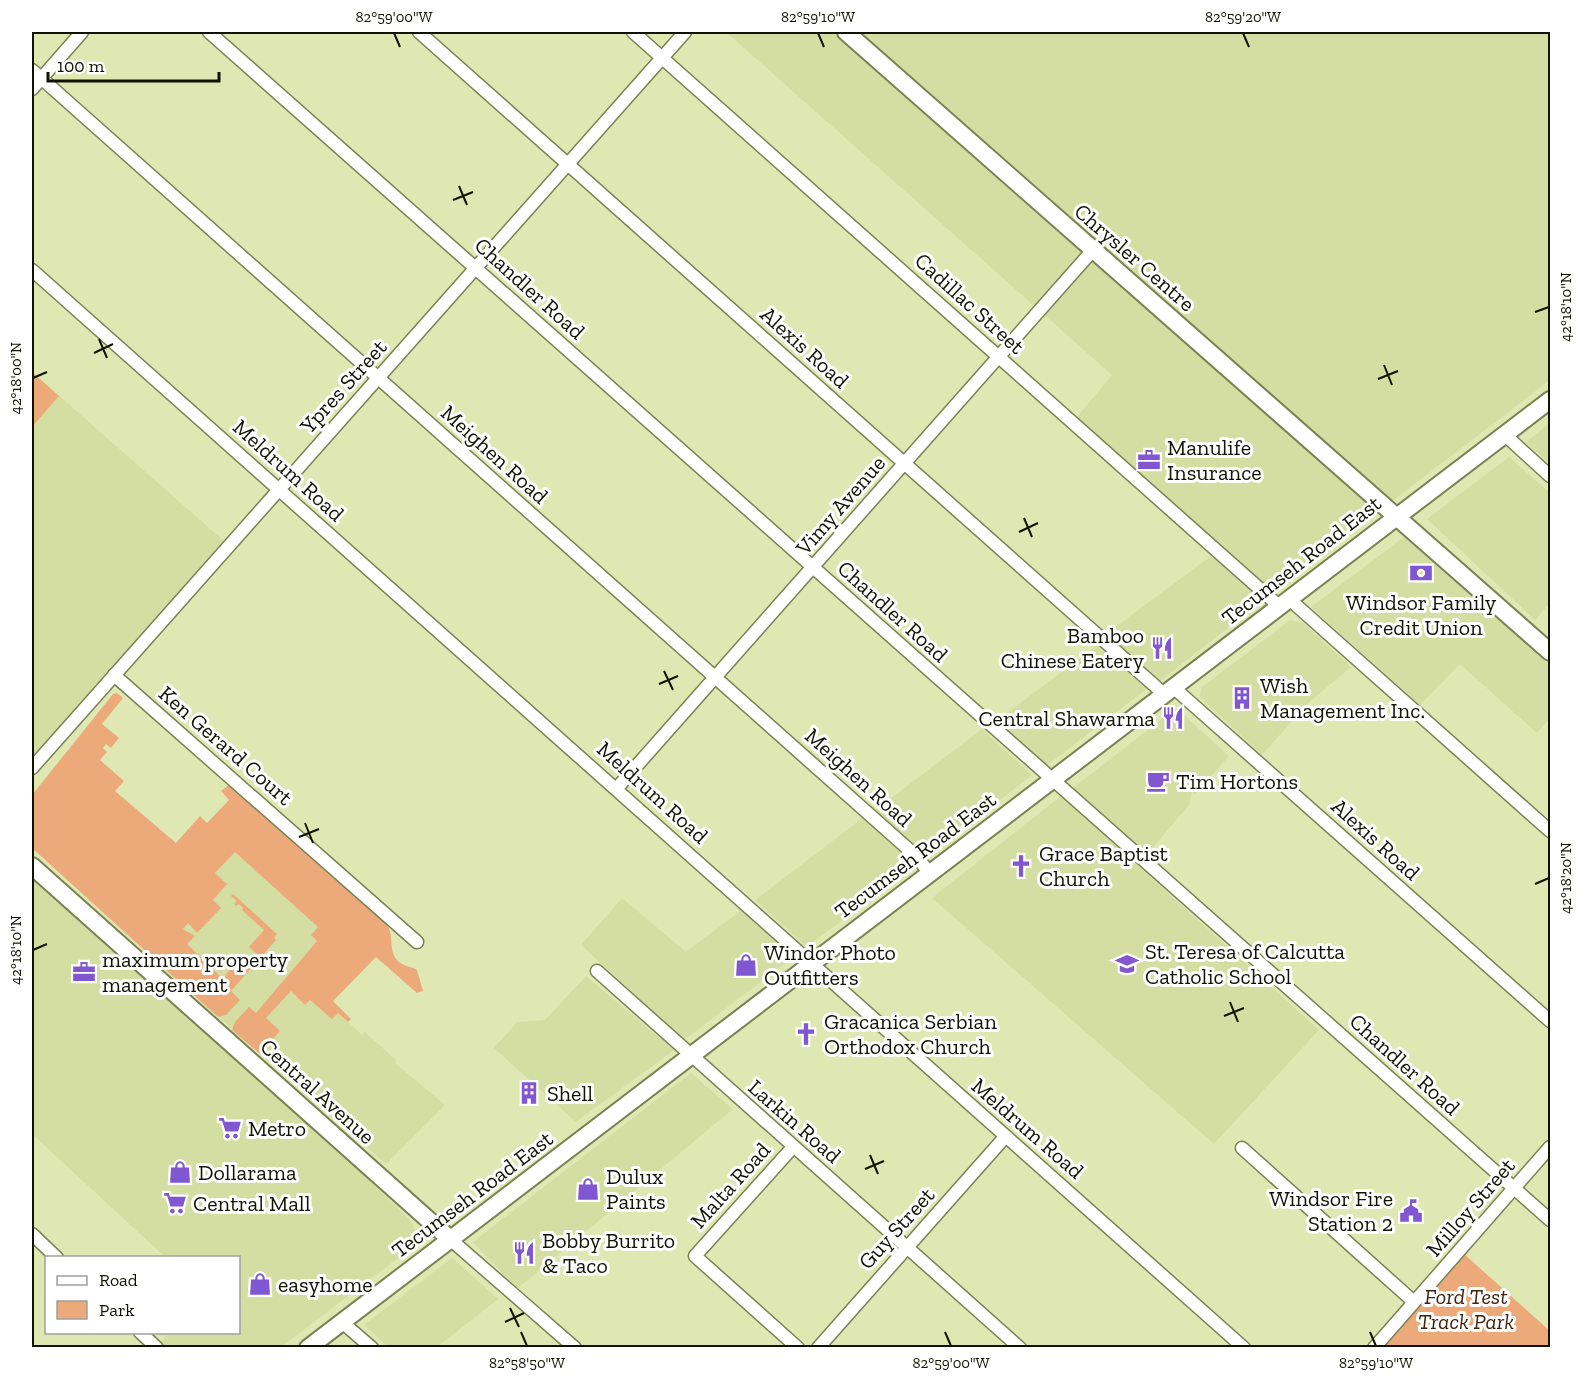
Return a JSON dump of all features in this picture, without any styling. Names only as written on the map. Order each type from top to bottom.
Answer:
[{"type":"main road","name":"Chrysler Centre","points":[[846,32],[1551,652]]},
{"type":"main road","name":"Tecumseh Road East","points":[[308,1347],[1395,516],[1551,400]]},
{"type":"main road","name":"Central Avenue","points":[[32,866],[450,1239]]},
{"type":"street","points":[[32,89],[36,74],[82,32]]},
{"type":"street","name":"Chandler Road","points":[[209,32],[1551,1220]]},
{"type":"street","name":"Alexis Road","points":[[419,32],[905,464],[1551,1021]]},
{"type":"street","name":"Cadillac Street","points":[[633,32],[999,357],[1551,831]]},
{"type":"street","name":"Ypres Street","points":[[32,768],[685,32]]},
{"type":"street","name":"Meighen Road","points":[[36,74],[915,855],[929,872]]},
{"type":"street","name":"Vimy Avenue","points":[[617,788],[1093,250]]},
{"type":"street","name":"Meldrum Road","points":[[32,270],[1244,1347]]},
{"type":"street","points":[[1505,435],[1551,476]]},
{"type":"street","name":"Ken Gerard Court","points":[[114,675],[417,942]]},
{"type":"street","name":"Larkin Road","points":[[597,971],[689,1056],[1020,1347]]},
{"type":"street","name":"Guy Street","points":[[818,1347],[1005,1137]]},
{"type":"street","name":"Malta Road","points":[[793,1147],[695,1256],[798,1347]]},
{"type":"street","name":"Milloy Street","points":[[1374,1347],[1551,1147]]},
{"type":"street","points":[[1242,1148],[1414,1302]]},
{"type":"street","points":[[32,1234],[56,1256]]},
{"type":"street","name":"Central Avenue","points":[[450,1239],[574,1347]]},
{"type":"street","points":[[342,1322],[372,1347]]},
{"type":"street","points":[[142,1334],[157,1347]]},
{"type":"shaded area","points":[[726,32],[1550,32],[1550,380],[1274,592],[1076,418],[1112,375]]},
{"type":"shaded area","points":[[32,372],[224,541],[32,758]]},
{"type":"shaded area","points":[[1550,423],[1550,464],[1526,442]]},
{"type":"shaded area","points":[[1509,457],[1550,493],[1550,603],[1535,620],[1427,519]]},
{"type":"shaded area","points":[[1404,537],[1550,666],[1550,718],[1537,733],[1460,664],[1420,705],[1311,607]]},
{"type":"shaded area","points":[[1211,556],[1262,601],[1160,681],[1106,634]]},
{"type":"shaded area","points":[[1290,620],[1303,623],[1351,667],[1306,705],[1262,755],[1200,697],[1201,688]]},
{"type":"shaded area","points":[[1098,645],[1148,688],[1046,766],[995,722]]},
{"type":"shaded area","points":[[1176,708],[1229,756],[1195,794],[1192,791],[1189,805],[1147,854],[1073,788]]},
{"type":"shaded area","points":[[982,729],[1032,775],[927,857],[873,812]]},
{"type":"shaded area","name":"St. Teresa of Calcutta Catholic School","points":[[1061,796],[1319,1030],[1214,1144],[932,898]]},
{"type":"shaded area","points":[[865,816],[916,865],[807,947],[755,900]]},
{"type":"shaded area","points":[[237,845],[329,926],[293,971],[362,1035],[365,1032],[396,1060],[395,1063],[445,1105],[386,1164],[142,950]]},
{"type":"shaded area","points":[[32,876],[290,1104],[411,1221],[416,1234],[406,1252],[281,1347],[167,1347],[161,1342],[169,1334],[240,1334],[240,1256],[164,1256],[32,1134]]},
{"type":"shaded area","points":[[622,898],[686,952],[743,909],[795,956],[684,1040],[581,945]]},
{"type":"shaded area","points":[[586,976],[674,1050],[576,1122],[494,1048],[517,1022],[545,1020]]},
{"type":"shaded area","points":[[691,1073],[733,1109],[517,1289],[473,1242]]},
{"type":"shaded area","points":[[452,1258],[498,1299],[437,1347],[388,1347],[364,1325]]},
{"type":"green space","points":[[32,372],[59,396],[32,427]]},
{"type":"green space","points":[[117,693],[123,698],[102,724],[119,738],[111,748],[106,744],[103,748],[107,752],[100,760],[124,781],[115,791],[176,843],[200,816],[207,823],[229,800],[221,791],[229,785],[387,925],[395,958],[401,964],[417,970],[423,991],[417,993],[376,957],[333,1001],[351,1019],[348,1022],[338,1013],[332,1019],[310,1000],[305,1005],[291,991],[266,1018],[280,1031],[260,1054],[232,1030],[235,1022],[249,1007],[256,1013],[317,941],[311,935],[318,927],[235,852],[215,873],[227,884],[213,900],[221,908],[197,933],[188,923],[183,929],[195,936],[187,944],[223,979],[239,957],[249,966],[259,956],[249,947],[264,930],[242,910],[239,904],[236,906],[234,904],[237,901],[231,896],[233,894],[277,934],[274,937],[276,940],[231,991],[240,1000],[226,1015],[218,1017],[32,848],[32,795],[113,694]]},
{"type":"green space","name":"Ford Test Track Park","points":[[1464,1254],[1550,1331],[1550,1347],[1381,1348]]},
{"type":"place","name":"Manulife Insurance","points":[[1149,460]]},
{"type":"place","name":"Windsor Family Credit Union","points":[[1421,573]]},
{"type":"place","name":"Bamboo Chinese Eatery","points":[[1162,648]]},
{"type":"place","name":"Wish Management Inc.","points":[[1242,698]]},
{"type":"place","name":"Central Shawarma","points":[[1173,718]]},
{"type":"place","name":"Tim Hortons","points":[[1158,781]]},
{"type":"place","name":"Grace Baptist Church","points":[[1021,866]]},
{"type":"place","name":"St. Teresa of Calcutta Catholic School","points":[[1127,964]]},
{"type":"place","name":"Windor Photo Outfitters","points":[[746,965]]},
{"type":"place","name":"maximum property management","points":[[84,972]]},
{"type":"place","name":"Gracanica Serbian Orthodox Church","points":[[806,1034]]},
{"type":"place","name":"Shell","points":[[529,1093]]},
{"type":"place","name":"Metro","points":[[230,1128]]},
{"type":"place","name":"Dollarama","points":[[180,1172]]},
{"type":"place","name":"Dulux Paints","points":[[588,1189]]},
{"type":"place","name":"Central Mall","points":[[175,1203]]},
{"type":"place","name":"Windsor Fire Station 2","points":[[1411,1211]]},
{"type":"place","name":"Bobby Burrito & Taco","points":[[524,1253]]},
{"type":"place","name":"easyhome","points":[[260,1284]]}]
